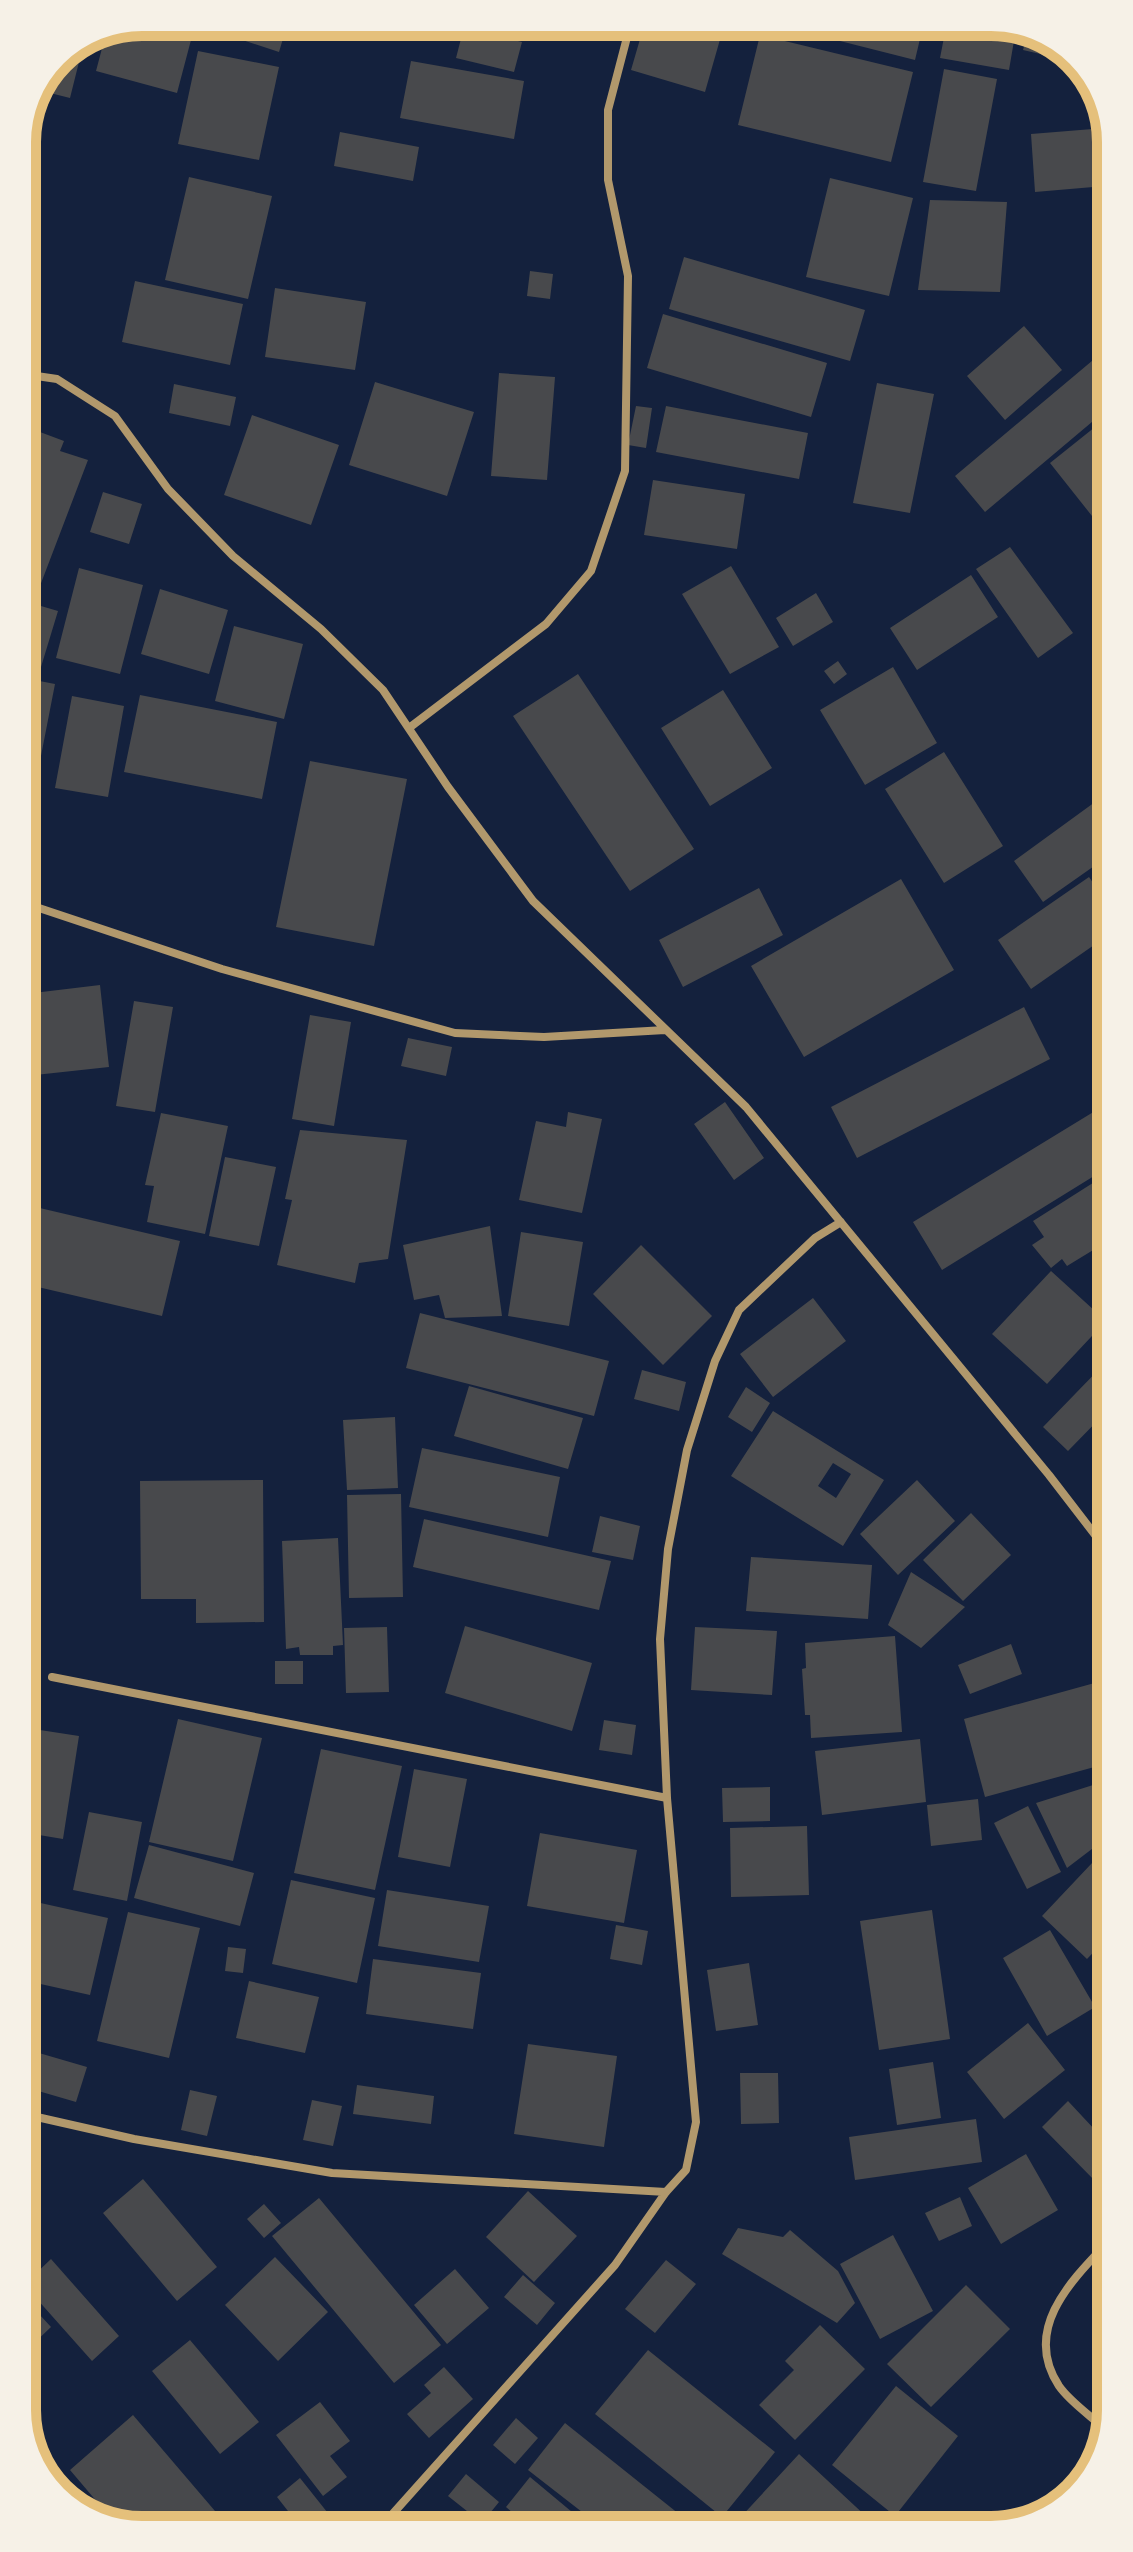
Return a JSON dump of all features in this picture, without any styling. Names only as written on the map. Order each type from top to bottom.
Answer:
[{"type":"street","points":[[409,728],[546,624],[591,571],[625,471],[628,276],[608,180],[608,110],[627,36]]},
{"type":"street","points":[[36,376],[57,379],[115,416],[168,489],[233,556],[321,629],[383,690],[448,787],[533,901],[746,1107],[1097,1537]]},
{"type":"street","points":[[36,907],[222,969],[455,1033],[544,1037],[665,1030]]},
{"type":"street","points":[[391,2516],[615,2265],[666,2192],[686,2170],[696,2122],[667,1798],[660,1639],[668,1549],[687,1450],[715,1361],[739,1310],[815,1238],[841,1222]]},
{"type":"street","points":[[52,1677],[667,1798]]},
{"type":"street","points":[[36,2117],[134,2139],[332,2173],[666,2192]]},
{"type":"street","points":[[1096,2420],[1060,2386],[1047,2357],[1047,2326],[1060,2298],[1097,2255]]},
{"type":"building","points":[[142,36],[176,36],[191,40],[177,93],[96,71],[103,44],[108,42]]},
{"type":"building","points":[[230,36],[284,36],[279,52]]},
{"type":"building","points":[[462,36],[499,36],[522,42],[514,72],[456,58]]},
{"type":"building","points":[[641,36],[721,36],[705,92],[631,70]]},
{"type":"building","points":[[760,36],[913,72],[891,162],[738,125]]},
{"type":"building","points":[[820,36],[921,36],[915,60]]},
{"type":"building","points":[[944,36],[1014,39],[1009,70],[940,58]]},
{"type":"building","points":[[1025,42],[1054,57],[1023,50]]},
{"type":"building","points":[[198,51],[279,67],[259,160],[178,144]]},
{"type":"building","points":[[80,56],[70,98],[49,93],[58,78]]},
{"type":"building","points":[[411,61],[524,81],[514,139],[400,118]]},
{"type":"building","points":[[944,69],[997,79],[976,191],[923,182]]},
{"type":"building","points":[[1096,129],[1097,187],[1035,192],[1031,134]]},
{"type":"building","points":[[340,132],[419,147],[413,181],[334,166]]},
{"type":"building","points":[[189,177],[272,196],[248,299],[165,280]]},
{"type":"building","points":[[830,178],[913,198],[889,296],[806,277]]},
{"type":"building","points":[[930,200],[1007,202],[1000,292],[918,290]]},
{"type":"building","points":[[684,257],[865,310],[850,361],[669,309]]},
{"type":"building","points":[[530,271],[553,274],[550,299],[527,296]]},
{"type":"building","points":[[135,281],[243,304],[230,365],[122,342]]},
{"type":"building","points":[[275,288],[366,302],[355,370],[265,357]]},
{"type":"building","points":[[663,314],[827,363],[811,417],[647,368]]},
{"type":"building","points":[[1024,326],[1062,370],[1005,420],[967,376]]},
{"type":"building","points":[[1097,357],[1097,418],[985,512],[955,476]]},
{"type":"building","points":[[499,373],[555,377],[547,480],[491,476]]},
{"type":"building","points":[[375,382],[474,412],[447,496],[349,465]]},
{"type":"building","points":[[877,383],[934,394],[910,513],[853,503]]},
{"type":"building","points":[[174,384],[236,397],[230,426],[169,413]]},
{"type":"building","points":[[636,406],[652,408],[646,448],[628,445]]},
{"type":"building","points":[[666,406],[808,433],[799,479],[656,452]]},
{"type":"building","points":[[252,415],[339,445],[311,525],[224,495]]},
{"type":"building","points":[[1097,425],[1097,512],[1092,516],[1050,463]]},
{"type":"building","points":[[40,432],[64,441],[60,451],[88,460],[36,596],[36,442]]},
{"type":"building","points":[[653,480],[745,494],[737,549],[644,535]]},
{"type":"building","points":[[103,492],[142,504],[129,544],[90,532]]},
{"type":"building","points":[[1010,547],[1073,633],[1038,658],[976,569]]},
{"type":"building","points":[[731,566],[779,647],[730,674],[682,594]]},
{"type":"building","points":[[79,568],[143,585],[120,674],[56,658]]},
{"type":"building","points":[[971,575],[998,617],[917,670],[890,628]]},
{"type":"building","points":[[160,589],[228,610],[209,674],[141,654]]},
{"type":"building","points":[[816,593],[833,622],[793,646],[776,618]]},
{"type":"building","points":[[36,605],[58,611],[41,667],[36,666]]},
{"type":"building","points":[[234,626],[303,644],[284,719],[215,701]]},
{"type":"building","points":[[838,661],[847,674],[834,684],[824,671]]},
{"type":"building","points":[[893,667],[937,743],[865,785],[820,710]]},
{"type":"building","points":[[578,674],[694,849],[630,891],[513,716]]},
{"type":"building","points":[[36,680],[55,684],[36,782]]},
{"type":"building","points":[[723,690],[772,768],[710,806],[661,728]]},
{"type":"building","points":[[140,695],[277,722],[262,799],[124,772]]},
{"type":"building","points":[[72,696],[124,706],[108,797],[55,788]]},
{"type":"building","points":[[944,752],[1003,846],[944,883],[885,789]]},
{"type":"building","points":[[310,761],[407,779],[374,946],[276,927]]},
{"type":"building","points":[[1097,801],[1097,864],[1043,902],[1014,861]]},
{"type":"building","points":[[1089,877],[1097,889],[1097,943],[1031,989],[998,940]]},
{"type":"building","points":[[901,879],[954,970],[804,1057],[751,966]]},
{"type":"building","points":[[759,888],[783,935],[683,987],[659,940]]},
{"type":"building","points":[[100,985],[109,1067],[36,1075],[36,993]]},
{"type":"building","points":[[134,1001],[173,1007],[155,1112],[116,1106]]},
{"type":"building","points":[[1024,1007],[1050,1059],[857,1158],[831,1107]]},
{"type":"building","points":[[310,1015],[351,1022],[334,1126],[292,1119]]},
{"type":"building","points":[[408,1038],[452,1047],[446,1076],[401,1066]]},
{"type":"building","points":[[725,1102],[764,1158],[734,1180],[694,1124]]},
{"type":"building","points":[[1095,1111],[1097,1174],[942,1270],[913,1222]]},
{"type":"building","points":[[568,1112],[602,1119],[582,1213],[519,1200],[536,1121],[566,1127]]},
{"type":"building","points":[[161,1113],[228,1126],[205,1234],[147,1222],[154,1186],[145,1185]]},
{"type":"building","points":[[300,1130],[407,1140],[388,1259],[359,1263],[355,1283],[277,1265],[292,1200],[285,1199]]},
{"type":"building","points":[[225,1157],[276,1167],[259,1246],[209,1236]]},
{"type":"building","points":[[1097,1180],[1097,1248],[1067,1266],[1062,1259],[1051,1268],[1032,1245],[1044,1237],[1033,1221]]},
{"type":"building","points":[[36,1207],[180,1241],[162,1316],[36,1287]]},
{"type":"building","points":[[490,1226],[502,1316],[445,1318],[439,1295],[414,1300],[403,1245]]},
{"type":"building","points":[[521,1232],[583,1242],[569,1326],[508,1316]]},
{"type":"building","points":[[641,1245],[712,1316],[663,1365],[593,1294]]},
{"type":"building","points":[[1051,1271],[1097,1313],[1097,1331],[1047,1384],[992,1334]]},
{"type":"building","points":[[813,1298],[846,1341],[773,1397],[740,1354]]},
{"type":"building","points":[[420,1313],[609,1361],[594,1416],[406,1368]]},
{"type":"building","points":[[642,1370],[686,1382],[679,1411],[634,1399]]},
{"type":"building","points":[[1097,1371],[1097,1421],[1068,1451],[1043,1427]]},
{"type":"building","points":[[469,1386],[583,1418],[568,1469],[454,1436]]},
{"type":"building","points":[[746,1387],[770,1403],[752,1432],[728,1417]]},
{"type":"building","points":[[773,1411],[884,1480],[843,1546],[731,1476]],"holes":[[[833,1463],[851,1474],[836,1498],[818,1486]]]},
{"type":"building","points":[[395,1417],[398,1488],[347,1490],[343,1420]]},
{"type":"building","points":[[422,1448],[560,1477],[548,1537],[409,1507]]},
{"type":"building","points":[[263,1480],[264,1622],[196,1623],[196,1599],[141,1599],[140,1481]]},
{"type":"building","points":[[917,1480],[955,1521],[898,1575],[860,1534]]},
{"type":"building","points":[[401,1494],[403,1597],[349,1598],[347,1495]]},
{"type":"building","points":[[971,1513],[1011,1555],[963,1601],[923,1560]]},
{"type":"building","points":[[600,1516],[640,1526],[633,1560],[592,1552]]},
{"type":"building","points":[[424,1519],[611,1561],[599,1610],[413,1567]]},
{"type":"building","points":[[338,1538],[343,1645],[333,1646],[333,1655],[300,1655],[299,1647],[286,1649],[282,1541]]},
{"type":"building","points":[[751,1557],[872,1565],[868,1619],[746,1611]]},
{"type":"building","points":[[911,1572],[965,1607],[921,1648],[888,1625]]},
{"type":"building","points":[[465,1626],[592,1663],[572,1731],[445,1693]]},
{"type":"building","points":[[387,1627],[389,1692],[346,1693],[344,1628]]},
{"type":"building","points":[[695,1627],[777,1631],[772,1695],[691,1690]]},
{"type":"building","points":[[895,1636],[902,1732],[811,1738],[810,1715],[805,1715],[802,1669],[806,1668],[805,1643]]},
{"type":"building","points":[[1011,1644],[1022,1674],[970,1694],[958,1665]]},
{"type":"building","points":[[275,1661],[303,1661],[303,1684],[275,1684]]},
{"type":"building","points":[[1097,1682],[1097,1766],[985,1797],[964,1719]]},
{"type":"building","points":[[178,1719],[262,1738],[233,1861],[149,1842]]},
{"type":"building","points":[[604,1720],[636,1725],[632,1755],[599,1750]]},
{"type":"building","points":[[36,1729],[79,1736],[63,1839],[36,1834]]},
{"type":"building","points":[[920,1739],[926,1802],[822,1815],[815,1751]]},
{"type":"building","points":[[321,1749],[402,1766],[375,1890],[294,1873]]},
{"type":"building","points":[[414,1769],[467,1779],[450,1867],[398,1857]]},
{"type":"building","points":[[1097,1784],[1097,1845],[1067,1868],[1036,1803]]},
{"type":"building","points":[[770,1787],[770,1821],[723,1822],[722,1788]]},
{"type":"building","points":[[978,1799],[982,1840],[931,1846],[927,1805]]},
{"type":"building","points":[[1028,1806],[1061,1872],[1027,1889],[994,1823]]},
{"type":"building","points":[[89,1812],[142,1822],[127,1901],[73,1890]]},
{"type":"building","points":[[807,1826],[809,1895],[731,1897],[730,1828]]},
{"type":"building","points":[[540,1833],[637,1850],[624,1923],[527,1906]]},
{"type":"building","points":[[149,1845],[254,1873],[240,1926],[134,1898]]},
{"type":"building","points":[[1097,1858],[1097,1949],[1087,1959],[1042,1916]]},
{"type":"building","points":[[291,1880],[375,1898],[357,1983],[272,1964]]},
{"type":"building","points":[[387,1890],[489,1906],[479,1962],[378,1946]]},
{"type":"building","points":[[36,1902],[108,1918],[90,1995],[36,1983]]},
{"type":"building","points":[[932,1910],[950,2039],[879,2050],[860,1921]]},
{"type":"building","points":[[128,1912],[200,1928],[169,2058],[97,2041]]},
{"type":"building","points":[[616,1925],[648,1931],[642,1965],[610,1959]]},
{"type":"building","points":[[1050,1930],[1095,2007],[1047,2036],[1003,1958]]},
{"type":"building","points":[[228,1947],[246,1949],[243,1973],[225,1971]]},
{"type":"building","points":[[373,1959],[481,1973],[473,2029],[366,2014]]},
{"type":"building","points":[[749,1963],[758,2025],[716,2031],[707,1970]]},
{"type":"building","points":[[249,1981],[319,1997],[305,2053],[236,2038]]},
{"type":"building","points":[[1028,2023],[1065,2070],[1004,2119],[967,2072]]},
{"type":"building","points":[[528,2044],[617,2056],[604,2147],[514,2134]]},
{"type":"building","points":[[39,2053],[87,2067],[76,2102],[36,2090]]},
{"type":"building","points":[[933,2062],[941,2118],[897,2125],[889,2069]]},
{"type":"building","points":[[740,2073],[778,2073],[779,2123],[741,2124]]},
{"type":"building","points":[[357,2085],[434,2096],[431,2124],[353,2114]]},
{"type":"building","points":[[190,2090],[217,2096],[207,2136],[181,2130]]},
{"type":"building","points":[[312,2100],[342,2106],[333,2146],[303,2140]]},
{"type":"building","points":[[1068,2101],[1097,2132],[1096,2182],[1042,2127]]},
{"type":"building","points":[[976,2119],[982,2162],[855,2180],[849,2137]]},
{"type":"building","points":[[1026,2154],[1058,2210],[1001,2244],[968,2188]]},
{"type":"building","points":[[143,2179],[217,2267],[177,2301],[103,2213]]},
{"type":"building","points":[[528,2191],[577,2236],[534,2282],[486,2237]]},
{"type":"building","points":[[960,2197],[972,2226],[939,2241],[925,2213]]},
{"type":"building","points":[[319,2198],[441,2345],[394,2383],[272,2236]]},
{"type":"building","points":[[264,2204],[281,2223],[264,2238],[247,2219]]},
{"type":"building","points":[[738,2228],[783,2237],[790,2230],[838,2271],[855,2303],[837,2323],[722,2254]]},
{"type":"building","points":[[893,2235],[933,2311],[880,2339],[840,2264]]},
{"type":"building","points":[[275,2257],[328,2312],[278,2361],[225,2305]]},
{"type":"building","points":[[51,2259],[119,2336],[92,2361],[36,2298],[36,2273]]},
{"type":"building","points":[[666,2260],[696,2284],[655,2333],[625,2309]]},
{"type":"building","points":[[455,2269],[489,2308],[447,2344],[414,2305]]},
{"type":"building","points":[[523,2275],[555,2303],[537,2325],[504,2297]]},
{"type":"building","points":[[966,2285],[1010,2329],[931,2407],[887,2364]]},
{"type":"building","points":[[36,2311],[51,2327],[36,2341]]},
{"type":"building","points":[[820,2325],[865,2369],[795,2440],[759,2405],[794,2370],[785,2361]]},
{"type":"building","points":[[190,2340],[259,2422],[220,2454],[152,2371]]},
{"type":"building","points":[[648,2350],[775,2452],[721,2516],[595,2414]]},
{"type":"building","points":[[444,2367],[473,2399],[429,2438],[407,2414],[431,2393],[424,2385]]},
{"type":"building","points":[[896,2386],[958,2436],[895,2516],[832,2465]]},
{"type":"building","points":[[320,2402],[350,2441],[330,2456],[347,2477],[323,2496],[276,2435]]},
{"type":"building","points":[[133,2415],[215,2511],[209,2516],[135,2516],[115,2512],[103,2508],[70,2470]]},
{"type":"building","points":[[516,2418],[538,2438],[515,2464],[493,2445]]},
{"type":"building","points":[[565,2423],[681,2516],[587,2516],[528,2470]]},
{"type":"building","points":[[799,2454],[866,2516],[742,2516]]},
{"type":"building","points":[[466,2474],[499,2502],[488,2516],[473,2516],[448,2496]]},
{"type":"building","points":[[530,2477],[577,2516],[511,2516],[513,2513],[506,2507]]},
{"type":"building","points":[[300,2478],[330,2516],[292,2516],[277,2497]]}]
